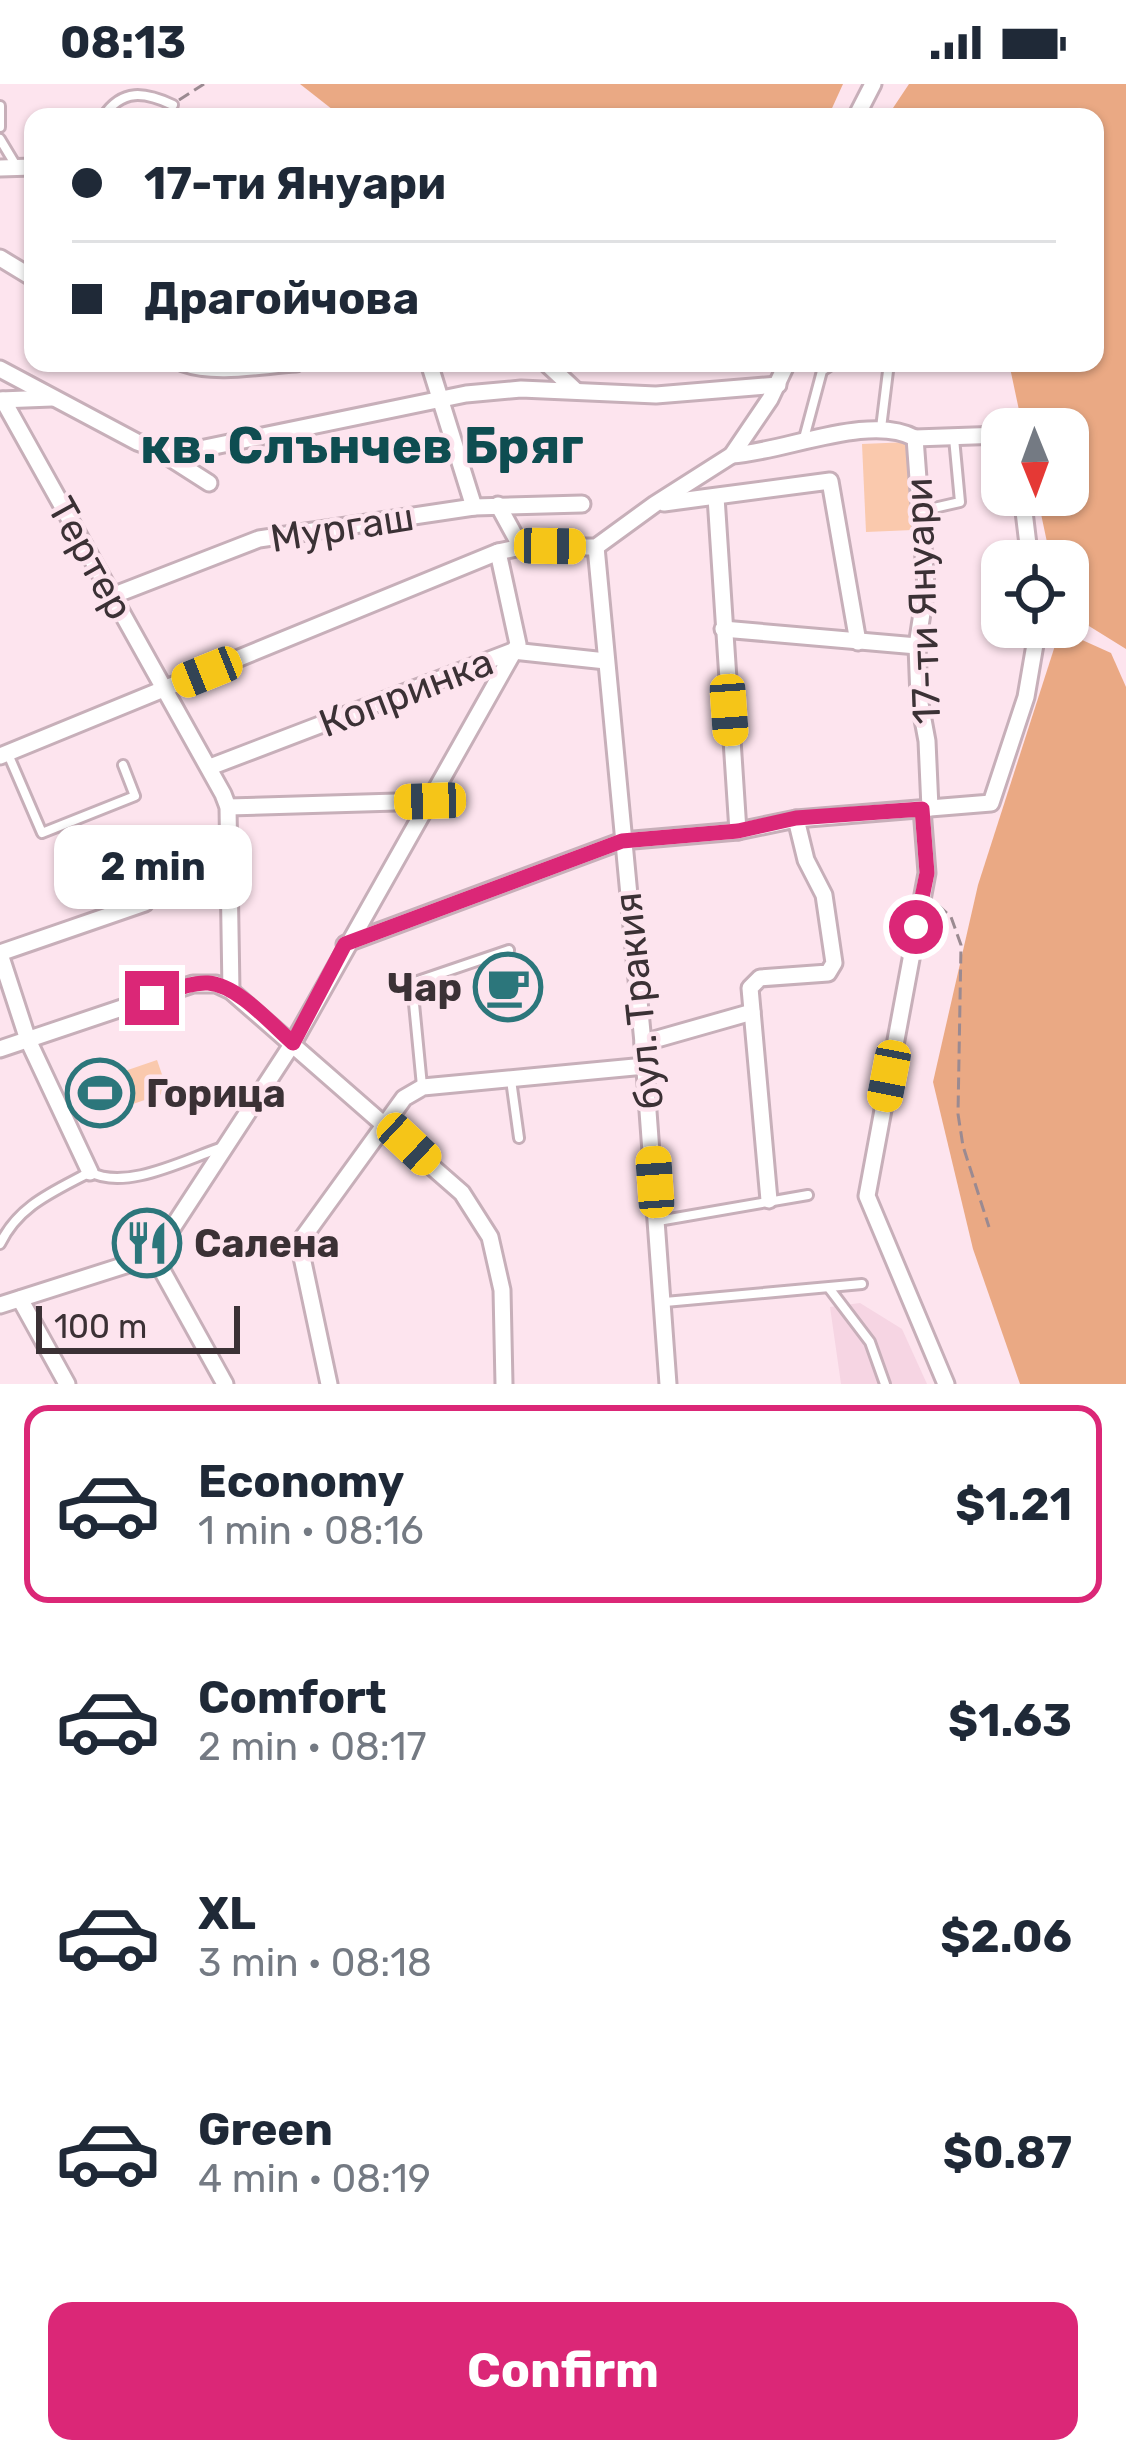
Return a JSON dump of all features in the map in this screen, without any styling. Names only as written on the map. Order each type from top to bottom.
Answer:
[{"type":"street","points":[[0,369],[157,449],[209,483]]},
{"type":"street","points":[[432,372],[474,507]]},
{"type":"street","points":[[555,372],[575,391]]},
{"type":"street","points":[[4,754],[498,552],[596,547],[732,455],[783,372]]},
{"type":"street","points":[[157,449],[195,450],[442,399],[521,389],[656,395],[778,385]]},
{"type":"street","points":[[1,400],[55,398]]},
{"type":"street","name":"Тертер","points":[[1,400],[210,767],[228,807],[231,991]]},
{"type":"street","name":"17-ти Януари","points":[[732,455],[766,453],[881,429],[902,430],[915,438],[926,587],[917,646],[927,873],[867,1196],[946,1384]]},
{"type":"street","points":[[915,438],[981,435]]},
{"type":"street","points":[[655,504],[830,481],[858,642]]},
{"type":"street","points":[[716,497],[738,831]]},
{"type":"street","name":"Мургаш","points":[[112,596],[259,539],[474,507],[582,504]]},
{"type":"street","points":[[498,505],[521,548]]},
{"type":"street","name":"бул. Тракия","points":[[596,547],[644,1043],[668,1384]]},
{"type":"street","points":[[0,1305],[154,1256],[293,1043],[518,644],[498,552]]},
{"type":"street","points":[[723,628],[917,646]]},
{"type":"street","points":[[345,944],[622,841],[738,831],[796,818],[991,803],[1026,697],[1034,648]]},
{"type":"street","name":"Копринка","points":[[210,767],[513,651],[607,661]]},
{"type":"street","points":[[228,807],[430,801]]},
{"type":"street","points":[[769,1200],[748,996],[760,978],[822,975],[833,969],[824,895],[806,860],[796,818]]},
{"type":"street","points":[[90,1172],[28,1040],[0,954],[145,903]]},
{"type":"street","points":[[0,1049],[193,984],[216,984],[231,991],[462,1193],[490,1237],[502,1290],[504,1384]]},
{"type":"street","points":[[644,1043],[752,1012]]},
{"type":"street","points":[[328,1384],[299,1243],[404,1098],[422,1088],[645,1066]]},
{"type":"street","points":[[154,1256],[225,1384]]},
{"type":"street","points":[[20,1299],[64,1383]]},
{"type":"lane","points":[[112,108],[120,98],[135,93],[151,94],[172,105]]},
{"type":"lane","points":[[0,106],[0,128]]},
{"type":"lane","points":[[0,140],[16,167]]},
{"type":"lane","points":[[802,444],[821,372]]},
{"type":"lane","points":[[881,429],[888,372]]},
{"type":"lane","points":[[920,511],[961,502],[954,436]]},
{"type":"lane","points":[[4,754],[42,833],[135,796],[123,765]]},
{"type":"lane","points":[[422,1088],[412,983],[508,950]]},
{"type":"lane","points":[[511,1080],[519,1138]]},
{"type":"lane","points":[[0,1244],[25,1208],[90,1172],[101,1178],[128,1177],[227,1145]]},
{"type":"lane","points":[[658,1221],[808,1195]]},
{"type":"lane","points":[[663,1302],[862,1284]]},
{"type":"lane","points":[[829,1287],[870,1342],[885,1384]]},
{"type":"path","points":[[172,105],[204,84]]},
{"type":"path","points":[[923,892],[951,917],[961,945],[958,1114],[963,1146],[989,1227]]},
{"type":"shaded area","points":[[300,84],[843,84],[832,108],[331,108]]},
{"type":"shaded area","points":[[909,84],[1126,84],[1126,649],[1089,626],[1089,540],[1047,540],[1041,516],[1089,516],[1089,408],[1019,408],[1011,372],[1104,372],[1104,108],[893,108]]},
{"type":"shaded area","points":[[909,442],[913,530],[866,532],[862,444]]},
{"type":"shaded area","points":[[1089,643],[1111,653],[1126,687],[1126,1384],[1020,1384],[973,1249],[933,1082],[978,885],[1054,648],[1089,648]]},
{"type":"shaded area","points":[[157,1060],[168,1092],[95,1117],[84,1085]]},
{"type":"shaded area","points":[[860,1303],[902,1329],[927,1384],[841,1384],[830,1307]]},
{"type":"place","name":"Чар","points":[[508,987]]},
{"type":"place","name":"Горица","points":[[100,1093]]},
{"type":"place","name":"Салена","points":[[147,1243]]},
{"type":"district","name":"кв. Слънчев Бряг","points":[[362,445]]},
{"type":"route","points":[[152,998],[193,984],[216,984],[293,1043],[345,944],[622,841],[738,831],[796,818],[922,809],[927,873],[916,927]]}]
